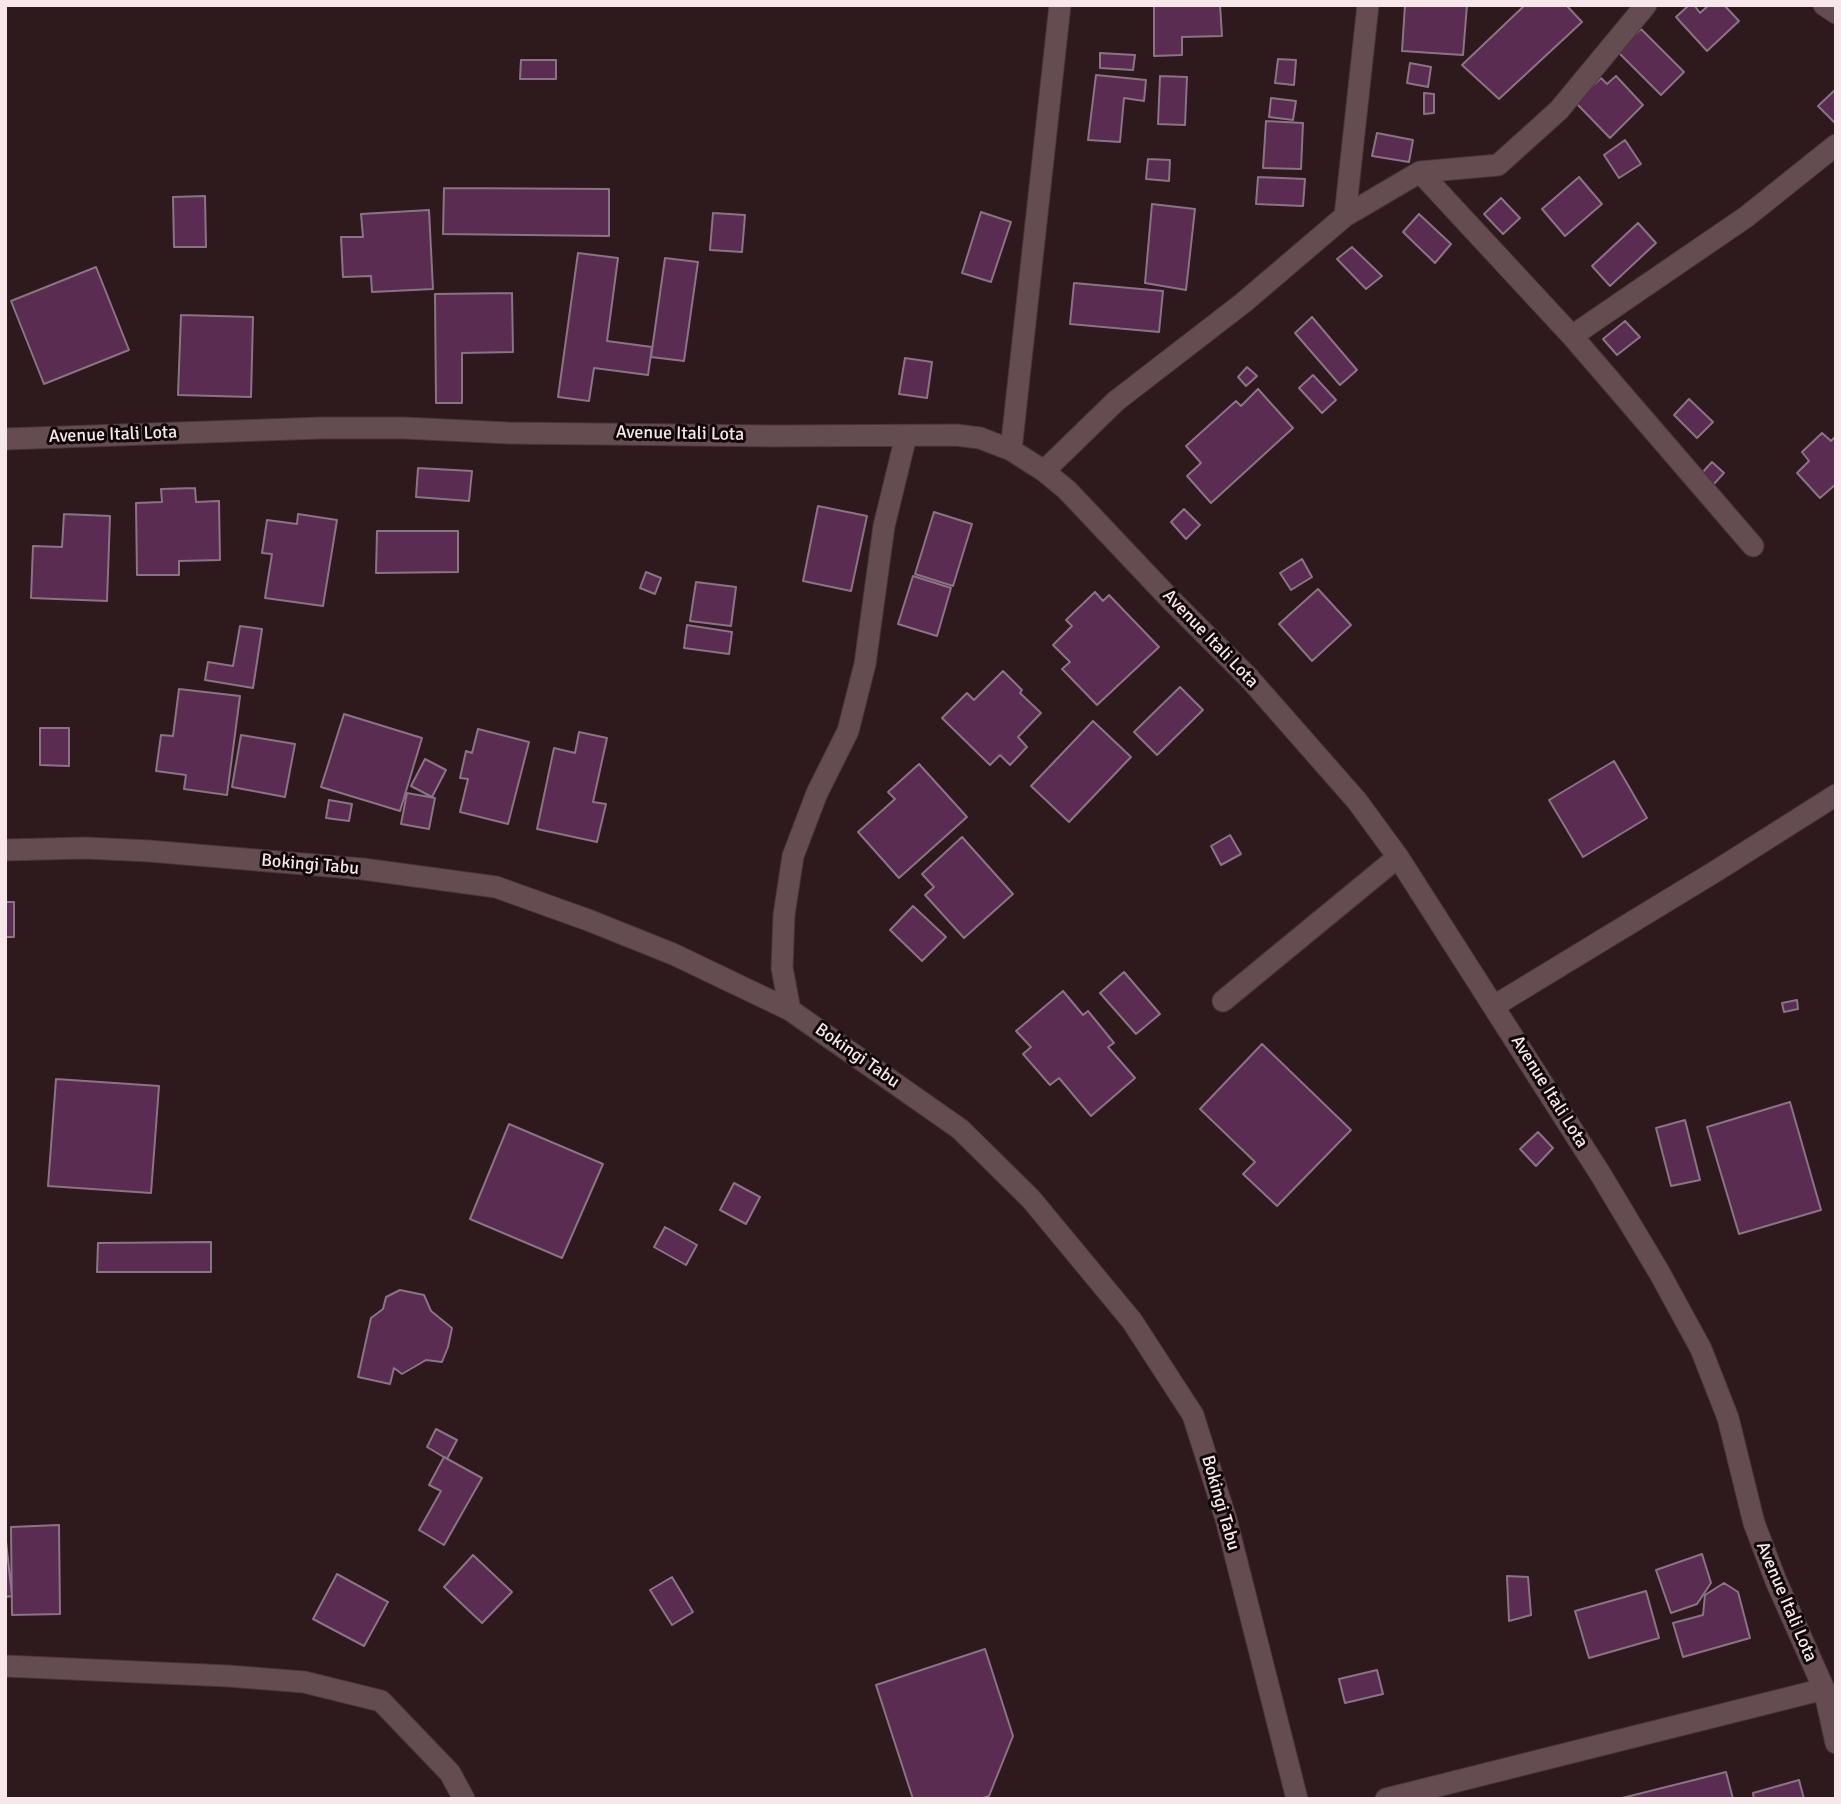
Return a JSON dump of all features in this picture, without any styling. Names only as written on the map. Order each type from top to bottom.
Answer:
[{"type":"street","points":[[1011,450],[1060,5]]},
{"type":"street","points":[[1345,216],[1368,5]]},
{"type":"street","points":[[1044,471],[1116,401],[1244,303],[1345,216],[1420,172],[1499,165],[1559,110],[1646,5]]},
{"type":"street","points":[[1824,5],[1836,13]]},
{"type":"street","points":[[1572,336],[1746,217],[1836,145]]},
{"type":"street","points":[[1420,172],[1572,336],[1753,546]]},
{"type":"street","name":"Avenue Itali Lota","points":[[5,439],[321,428],[522,433],[956,435],[980,438],[1011,450],[1044,471],[1067,490],[1249,678],[1357,801],[1398,857],[1601,1175],[1701,1349],[1728,1418],[1754,1523],[1776,1581],[1824,1689],[1836,1743]]},
{"type":"street","points":[[790,1010],[782,968],[784,915],[793,856],[817,793],[848,731],[864,668],[884,526],[906,436]]},
{"type":"street","points":[[1494,1006],[1836,795]]},
{"type":"street","name":"Bokingi Tabu","points":[[5,849],[85,848],[149,851],[363,869],[496,887],[673,954],[790,1010],[960,1129],[1031,1199],[1132,1321],[1193,1415],[1226,1519],[1297,1799]]},
{"type":"street","points":[[1223,1001],[1398,857]]},
{"type":"street","points":[[5,1666],[304,1682],[381,1701],[450,1773],[464,1799]]},
{"type":"street","points":[[1386,1799],[1824,1689]]},
{"type":"building","points":[[1154,5],[1220,5],[1222,36],[1182,37],[1182,55],[1154,56]]},
{"type":"building","points":[[1405,5],[1467,5],[1463,55],[1402,51]]},
{"type":"building","points":[[1525,5],[1566,5],[1582,22],[1499,99],[1462,65]]},
{"type":"building","points":[[1689,5],[1694,5],[1700,13],[1709,5],[1724,5],[1739,21],[1707,51],[1676,17]]},
{"type":"building","points":[[1641,29],[1684,72],[1661,95],[1617,51]]},
{"type":"building","points":[[1100,53],[1135,55],[1133,70],[1100,68]]},
{"type":"building","points":[[1278,59],[1296,60],[1294,85],[1275,83]]},
{"type":"building","points":[[521,60],[556,60],[556,79],[520,79]]},
{"type":"building","points":[[1410,63],[1431,67],[1428,87],[1407,83]]},
{"type":"building","points":[[1096,75],[1146,80],[1144,101],[1124,98],[1120,142],[1088,140]]},
{"type":"building","points":[[1160,76],[1187,77],[1185,125],[1158,124]]},
{"type":"building","points":[[1616,76],[1643,105],[1610,138],[1575,102],[1601,78],[1607,84]]},
{"type":"building","points":[[1836,89],[1836,124],[1818,106]]},
{"type":"building","points":[[1424,93],[1434,94],[1434,113],[1424,114]]},
{"type":"building","points":[[1271,98],[1296,101],[1293,120],[1269,117]]},
{"type":"building","points":[[1266,121],[1303,123],[1301,169],[1263,168]]},
{"type":"building","points":[[1377,133],[1413,140],[1409,162],[1372,156]]},
{"type":"building","points":[[1625,140],[1641,164],[1619,178],[1604,155]]},
{"type":"building","points":[[1148,159],[1170,160],[1169,181],[1146,179]]},
{"type":"building","points":[[1258,177],[1305,179],[1303,206],[1256,204]]},
{"type":"building","points":[[1579,177],[1602,204],[1565,236],[1542,209]]},
{"type":"building","points":[[444,188],[609,189],[609,236],[443,234]]},
{"type":"building","points":[[205,196],[206,247],[174,247],[173,197]]},
{"type":"building","points":[[1501,198],[1520,218],[1503,234],[1484,214]]},
{"type":"building","points":[[1152,204],[1195,209],[1186,290],[1145,283]]},
{"type":"building","points":[[429,210],[433,289],[372,292],[371,276],[343,277],[341,237],[363,237],[361,214]]},
{"type":"building","points":[[981,212],[1011,222],[991,282],[962,273]]},
{"type":"building","points":[[713,213],[745,215],[742,252],[710,250]]},
{"type":"building","points":[[1419,214],[1451,244],[1435,263],[1403,232]]},
{"type":"building","points":[[1638,223],[1656,243],[1610,286],[1592,266]]},
{"type":"building","points":[[1352,247],[1382,276],[1366,289],[1337,259]]},
{"type":"building","points":[[578,253],[618,258],[607,341],[652,347],[648,375],[594,368],[589,401],[558,397]]},
{"type":"building","points":[[665,258],[698,262],[684,361],[651,357]]},
{"type":"building","points":[[96,267],[129,350],[44,384],[11,301]]},
{"type":"building","points":[[1074,283],[1163,291],[1159,332],[1070,324]]},
{"type":"building","points":[[512,293],[513,352],[462,353],[462,403],[436,403],[435,294]]},
{"type":"building","points":[[181,315],[253,317],[251,397],[178,395]]},
{"type":"building","points":[[1312,317],[1357,370],[1340,385],[1295,333]]},
{"type":"building","points":[[1625,321],[1640,337],[1617,355],[1603,339]]},
{"type":"building","points":[[905,358],[932,362],[927,398],[899,394]]},
{"type":"building","points":[[1247,367],[1257,376],[1246,386],[1238,377]]},
{"type":"building","points":[[1313,375],[1336,400],[1322,413],[1299,388]]},
{"type":"building","points":[[1258,389],[1293,428],[1211,503],[1187,476],[1201,463],[1186,446],[1236,401],[1241,406]]},
{"type":"building","points":[[1689,399],[1713,422],[1697,438],[1674,415]]},
{"type":"building","points":[[1822,433],[1831,441],[1836,436],[1836,484],[1820,498],[1797,473],[1809,461],[1802,452]]},
{"type":"building","points":[[1712,462],[1724,473],[1712,486],[1700,475]]},
{"type":"building","points":[[418,468],[472,471],[469,501],[416,497]]},
{"type":"building","points":[[195,488],[196,502],[219,501],[220,560],[179,561],[179,575],[137,575],[136,503],[162,502],[161,489]]},
{"type":"building","points":[[818,506],[867,516],[851,591],[803,581]]},
{"type":"building","points":[[1184,509],[1200,525],[1186,539],[1171,522]]},
{"type":"building","points":[[934,512],[972,524],[953,586],[915,574]]},
{"type":"building","points":[[64,514],[110,516],[107,601],[31,598],[33,546],[62,547]]},
{"type":"building","points":[[298,514],[337,520],[323,606],[265,598],[272,554],[262,553],[267,520],[297,524]]},
{"type":"building","points":[[377,531],[458,531],[458,572],[376,573]]},
{"type":"building","points":[[1302,559],[1312,577],[1291,590],[1280,573]]},
{"type":"building","points":[[646,572],[661,578],[655,594],[640,588]]},
{"type":"building","points":[[913,576],[951,588],[937,636],[898,624]]},
{"type":"building","points":[[696,582],[736,587],[731,626],[690,621]]},
{"type":"building","points":[[1318,589],[1351,625],[1312,661],[1279,624]]},
{"type":"building","points":[[1095,592],[1103,601],[1109,595],[1159,647],[1097,705],[1062,669],[1070,662],[1053,645],[1072,626],[1066,620]]},
{"type":"building","points":[[687,625],[732,632],[729,654],[684,648]]},
{"type":"building","points":[[240,626],[262,629],[253,688],[205,680],[208,662],[233,666]]},
{"type":"building","points":[[1003,671],[1022,690],[1020,693],[1041,713],[1018,737],[1027,747],[1010,765],[1000,755],[990,765],[942,718],[967,693],[974,700]]},
{"type":"building","points":[[1180,687],[1203,710],[1157,755],[1134,732]]},
{"type":"building","points":[[179,689],[240,696],[227,795],[184,789],[186,775],[156,771],[161,735],[173,736]]},
{"type":"building","points":[[344,714],[422,738],[400,811],[321,787]]},
{"type":"building","points":[[1093,721],[1131,757],[1069,822],[1031,786]]},
{"type":"building","points":[[40,728],[69,728],[69,766],[40,765]]},
{"type":"building","points":[[478,729],[529,742],[508,824],[460,812],[468,779],[460,778],[466,751],[472,753]]},
{"type":"building","points":[[579,732],[607,738],[593,802],[606,804],[597,842],[537,829],[554,748],[575,753]]},
{"type":"building","points":[[241,735],[295,744],[285,797],[232,787]]},
{"type":"building","points":[[425,759],[446,770],[432,797],[411,786]]},
{"type":"building","points":[[1614,761],[1647,818],[1583,857],[1549,800]]},
{"type":"building","points":[[919,764],[967,817],[899,878],[858,832],[895,799],[888,792]]},
{"type":"building","points":[[407,793],[435,798],[429,829],[401,824]]},
{"type":"building","points":[[329,800],[352,804],[349,821],[326,818]]},
{"type":"building","points":[[1230,835],[1241,854],[1221,865],[1211,846]]},
{"type":"building","points":[[962,837],[1013,894],[964,938],[925,895],[934,887],[922,874]]},
{"type":"building","points":[[5,902],[14,902],[14,937],[5,937]]},
{"type":"building","points":[[913,906],[946,937],[922,961],[890,930]]},
{"type":"building","points":[[1124,972],[1160,1014],[1136,1034],[1100,993]]},
{"type":"building","points":[[1063,991],[1083,1015],[1088,1011],[1114,1043],[1108,1047],[1135,1078],[1091,1116],[1059,1078],[1050,1085],[1023,1054],[1031,1047],[1016,1031]]},
{"type":"building","points":[[1797,1000],[1798,1009],[1784,1012],[1782,1003]]},
{"type":"building","points":[[1262,1044],[1351,1130],[1277,1206],[1243,1174],[1255,1162],[1200,1109]]},
{"type":"building","points":[[56,1079],[159,1086],[151,1193],[48,1186]]},
{"type":"building","points":[[1790,1102],[1821,1210],[1739,1234],[1707,1127]]},
{"type":"building","points":[[1685,1120],[1700,1180],[1671,1186],[1656,1128]]},
{"type":"building","points":[[509,1124],[603,1164],[562,1258],[470,1219]]},
{"type":"building","points":[[1538,1132],[1553,1148],[1536,1166],[1520,1149]]},
{"type":"building","points":[[734,1183],[760,1197],[746,1224],[720,1210]]},
{"type":"building","points":[[665,1227],[697,1245],[686,1265],[654,1247]]},
{"type":"building","points":[[211,1242],[211,1272],[97,1272],[98,1243]]},
{"type":"building","points":[[400,1290],[424,1295],[431,1311],[452,1328],[442,1362],[426,1360],[402,1374],[394,1368],[390,1384],[358,1377],[371,1318],[383,1309],[386,1297]]},
{"type":"building","points":[[436,1429],[457,1440],[447,1459],[427,1447]]},
{"type":"building","points":[[444,1457],[482,1478],[444,1545],[419,1530],[441,1491],[429,1485]]},
{"type":"building","points":[[59,1525],[60,1614],[12,1615],[11,1527]]},
{"type":"building","points":[[5,1532],[12,1596],[5,1597]]},
{"type":"building","points":[[1702,1554],[1711,1583],[1697,1604],[1671,1613],[1656,1570]]},
{"type":"building","points":[[473,1555],[512,1592],[482,1623],[444,1587]]},
{"type":"building","points":[[337,1574],[388,1602],[364,1646],[313,1619]]},
{"type":"building","points":[[1507,1576],[1528,1577],[1531,1615],[1509,1621]]},
{"type":"building","points":[[672,1577],[693,1612],[672,1625],[650,1590]]},
{"type":"building","points":[[1724,1583],[1738,1592],[1750,1638],[1683,1657],[1673,1623],[1703,1615],[1705,1595]]},
{"type":"building","points":[[1646,1591],[1659,1638],[1589,1658],[1575,1611]]},
{"type":"building","points":[[985,1649],[1013,1736],[989,1796],[980,1799],[913,1799],[876,1685]]},
{"type":"building","points":[[1377,1670],[1383,1694],[1345,1703],[1339,1679]]},
{"type":"building","points":[[1726,1772],[1733,1799],[1618,1799]]},
{"type":"building","points":[[1799,1780],[1804,1799],[1754,1799],[1753,1793]]}]
